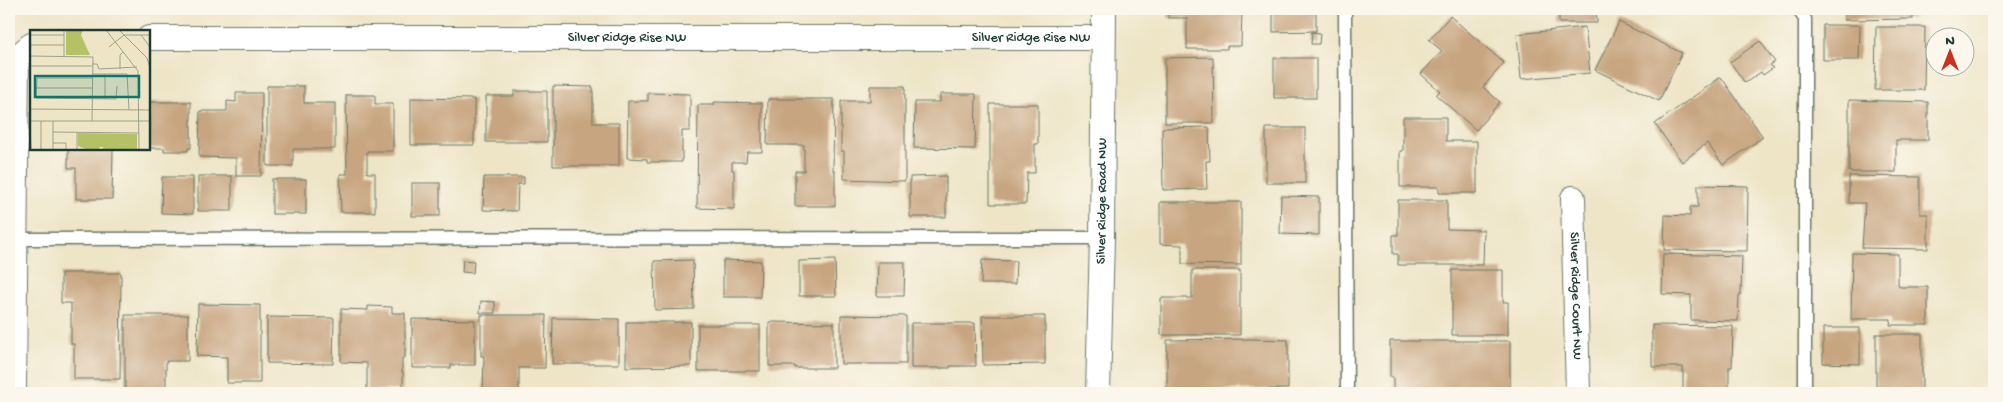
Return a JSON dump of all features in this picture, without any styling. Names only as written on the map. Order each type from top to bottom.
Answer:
[{"type":"street","name":"Silver Ridge Road NW","points":[[1098,393],[1102,238],[1104,9]]},
{"type":"street","name":"Silver Ridge Rise NW","points":[[150,38],[1104,38]]},
{"type":"street","points":[[14,393],[17,57],[30,46]]},
{"type":"street","name":"Silver Ridge Court NW","points":[[1573,198],[1578,393]]},
{"type":"lane","points":[[1345,9],[1346,393]]},
{"type":"lane","points":[[1798,9],[1805,19],[1805,393]]},
{"type":"lane","points":[[16,239],[1102,238]]},
{"type":"building","points":[[1168,9],[1242,9],[1241,46],[1227,46],[1227,49],[1187,49],[1187,18],[1168,18]]},
{"type":"building","points":[[1273,9],[1316,9],[1316,31],[1273,32]]},
{"type":"building","points":[[1559,9],[1596,9],[1597,23],[1559,23]]},
{"type":"building","points":[[1844,9],[1913,9],[1913,19],[1844,20]]},
{"type":"building","points":[[1450,16],[1504,63],[1483,87],[1500,102],[1476,130],[1436,95],[1440,91],[1421,74],[1442,51],[1429,40]]},
{"type":"building","points":[[1619,22],[1682,53],[1659,101],[1595,70]]},
{"type":"building","points":[[1823,25],[1860,25],[1859,60],[1823,60]]},
{"type":"building","points":[[1585,27],[1590,73],[1521,79],[1517,34]]},
{"type":"building","points":[[1876,27],[1925,27],[1924,90],[1875,90]]},
{"type":"building","points":[[1312,32],[1320,33],[1319,44],[1311,44]]},
{"type":"building","points":[[1760,41],[1775,62],[1770,65],[1773,68],[1763,75],[1761,72],[1745,83],[1730,62]]},
{"type":"building","points":[[1213,57],[1214,123],[1165,123],[1165,58]]},
{"type":"building","points":[[1274,58],[1316,58],[1316,98],[1274,98]]},
{"type":"building","points":[[1721,77],[1763,137],[1723,165],[1707,143],[1682,162],[1655,124]]},
{"type":"building","points":[[267,86],[304,86],[304,103],[335,103],[335,149],[293,149],[293,166],[267,166]]},
{"type":"building","points":[[553,86],[593,87],[593,123],[619,123],[619,166],[553,166]]},
{"type":"building","points":[[870,86],[905,86],[905,181],[844,179],[844,151],[841,151],[841,101],[870,101]]},
{"type":"building","points":[[514,91],[547,91],[547,142],[486,142],[486,96],[514,96]]},
{"type":"building","points":[[236,93],[262,93],[261,176],[236,176],[236,158],[199,157],[200,111],[227,111],[227,101],[236,102]]},
{"type":"building","points":[[648,93],[690,94],[690,131],[682,131],[682,162],[647,162],[647,159],[627,158],[628,101],[648,101]]},
{"type":"building","points":[[940,94],[976,94],[975,149],[914,148],[915,102],[940,102]]},
{"type":"building","points":[[346,95],[375,95],[375,104],[393,104],[393,151],[367,151],[367,173],[375,173],[375,212],[341,212],[340,174],[347,174]]},
{"type":"building","points":[[411,98],[474,99],[474,145],[411,145]]},
{"type":"building","points":[[768,99],[834,99],[833,171],[835,171],[835,206],[795,206],[795,171],[804,171],[804,145],[767,145]]},
{"type":"building","points":[[1849,100],[1928,102],[1928,140],[1896,140],[1896,172],[1849,172]]},
{"type":"building","points":[[150,102],[191,102],[191,148],[188,148],[188,151],[164,151],[164,148],[150,148]]},
{"type":"building","points":[[714,102],[762,103],[762,152],[747,152],[746,162],[732,162],[732,170],[734,170],[734,209],[697,208],[698,105],[714,105]]},
{"type":"building","points":[[990,104],[1038,104],[1038,144],[1035,144],[1035,173],[1027,173],[1026,204],[990,204]]},
{"type":"building","points":[[1403,117],[1446,117],[1446,141],[1477,141],[1477,193],[1439,193],[1439,187],[1400,187],[1400,151],[1403,151]]},
{"type":"building","points":[[1209,127],[1210,161],[1206,161],[1207,189],[1163,190],[1162,128]]},
{"type":"building","points":[[1266,128],[1305,128],[1305,183],[1266,183]]},
{"type":"building","points":[[68,150],[113,150],[112,199],[76,199],[76,168],[68,168]]},
{"type":"building","points":[[198,176],[232,176],[232,211],[198,211]]},
{"type":"building","points":[[946,176],[946,217],[910,217],[910,177]]},
{"type":"building","points":[[1849,176],[1920,177],[1920,214],[1928,214],[1928,249],[1862,248],[1865,203],[1849,203]]},
{"type":"building","points":[[162,177],[193,177],[193,214],[161,213]]},
{"type":"building","points":[[484,177],[524,177],[524,184],[518,184],[517,211],[483,210]]},
{"type":"building","points":[[272,179],[306,179],[306,214],[272,214]]},
{"type":"building","points":[[412,183],[440,183],[440,216],[412,216]]},
{"type":"building","points":[[1698,185],[1748,186],[1747,251],[1664,250],[1665,215],[1690,216],[1690,207],[1698,207]]},
{"type":"building","points":[[1281,196],[1319,197],[1319,235],[1280,234]]},
{"type":"building","points":[[1398,200],[1447,200],[1447,229],[1484,230],[1483,265],[1398,265],[1398,254],[1393,254],[1393,235],[1398,235]]},
{"type":"building","points":[[1160,202],[1241,202],[1241,265],[1182,264],[1182,245],[1160,244]]},
{"type":"building","points":[[1852,253],[1898,254],[1898,284],[1900,287],[1928,287],[1928,325],[1890,325],[1891,319],[1851,319]]},
{"type":"building","points":[[1663,254],[1742,256],[1738,321],[1691,320],[1691,295],[1662,294]]},
{"type":"building","points":[[463,260],[474,261],[473,273],[462,272]]},
{"type":"building","points":[[693,260],[694,309],[655,310],[654,261]]},
{"type":"building","points":[[723,260],[761,261],[760,297],[723,297]]},
{"type":"building","points":[[835,260],[836,296],[799,296],[799,261]]},
{"type":"building","points":[[982,260],[1016,261],[1015,284],[981,284]]},
{"type":"building","points":[[878,262],[905,262],[904,296],[877,296]]},
{"type":"building","points":[[1192,270],[1240,270],[1240,335],[1161,335],[1161,298],[1192,298]]},
{"type":"building","points":[[1452,270],[1503,270],[1503,302],[1508,302],[1508,335],[1452,335]]},
{"type":"building","points":[[61,273],[121,273],[120,379],[74,379],[74,344],[71,344],[71,303],[61,303]]},
{"type":"building","points":[[481,301],[495,302],[495,313],[480,313]]},
{"type":"building","points":[[198,304],[260,305],[260,383],[227,383],[227,357],[197,356]]},
{"type":"building","points":[[368,306],[392,307],[392,313],[405,313],[405,358],[402,358],[403,390],[367,390],[367,363],[341,362],[341,309],[368,310]]},
{"type":"building","points":[[125,315],[188,315],[188,361],[166,361],[166,393],[125,393]]},
{"type":"building","points":[[481,315],[546,315],[545,368],[519,368],[519,393],[483,393],[484,356],[481,356]]},
{"type":"building","points":[[841,315],[906,316],[906,364],[841,364]]},
{"type":"building","points":[[982,316],[1045,316],[1045,364],[983,365]]},
{"type":"building","points":[[267,317],[334,318],[333,364],[267,363]]},
{"type":"building","points":[[553,318],[619,319],[619,364],[552,364]]},
{"type":"building","points":[[412,319],[475,320],[475,365],[451,365],[451,368],[412,368]]},
{"type":"building","points":[[626,322],[691,322],[691,366],[626,367]]},
{"type":"building","points":[[769,322],[834,323],[834,368],[769,366]]},
{"type":"building","points":[[911,323],[975,323],[976,366],[911,368]]},
{"type":"building","points":[[698,325],[760,325],[760,371],[698,371]]},
{"type":"building","points":[[1652,325],[1733,326],[1732,367],[1729,367],[1729,392],[1683,392],[1683,367],[1652,367]]},
{"type":"building","points":[[1823,328],[1860,328],[1860,364],[1823,363]]},
{"type":"building","points":[[1876,334],[1922,334],[1922,393],[1876,393]]},
{"type":"building","points":[[1167,340],[1288,340],[1288,389],[1167,391]]},
{"type":"building","points":[[1390,341],[1510,341],[1510,392],[1413,392],[1413,390],[1393,390],[1393,377],[1390,377]]}]
